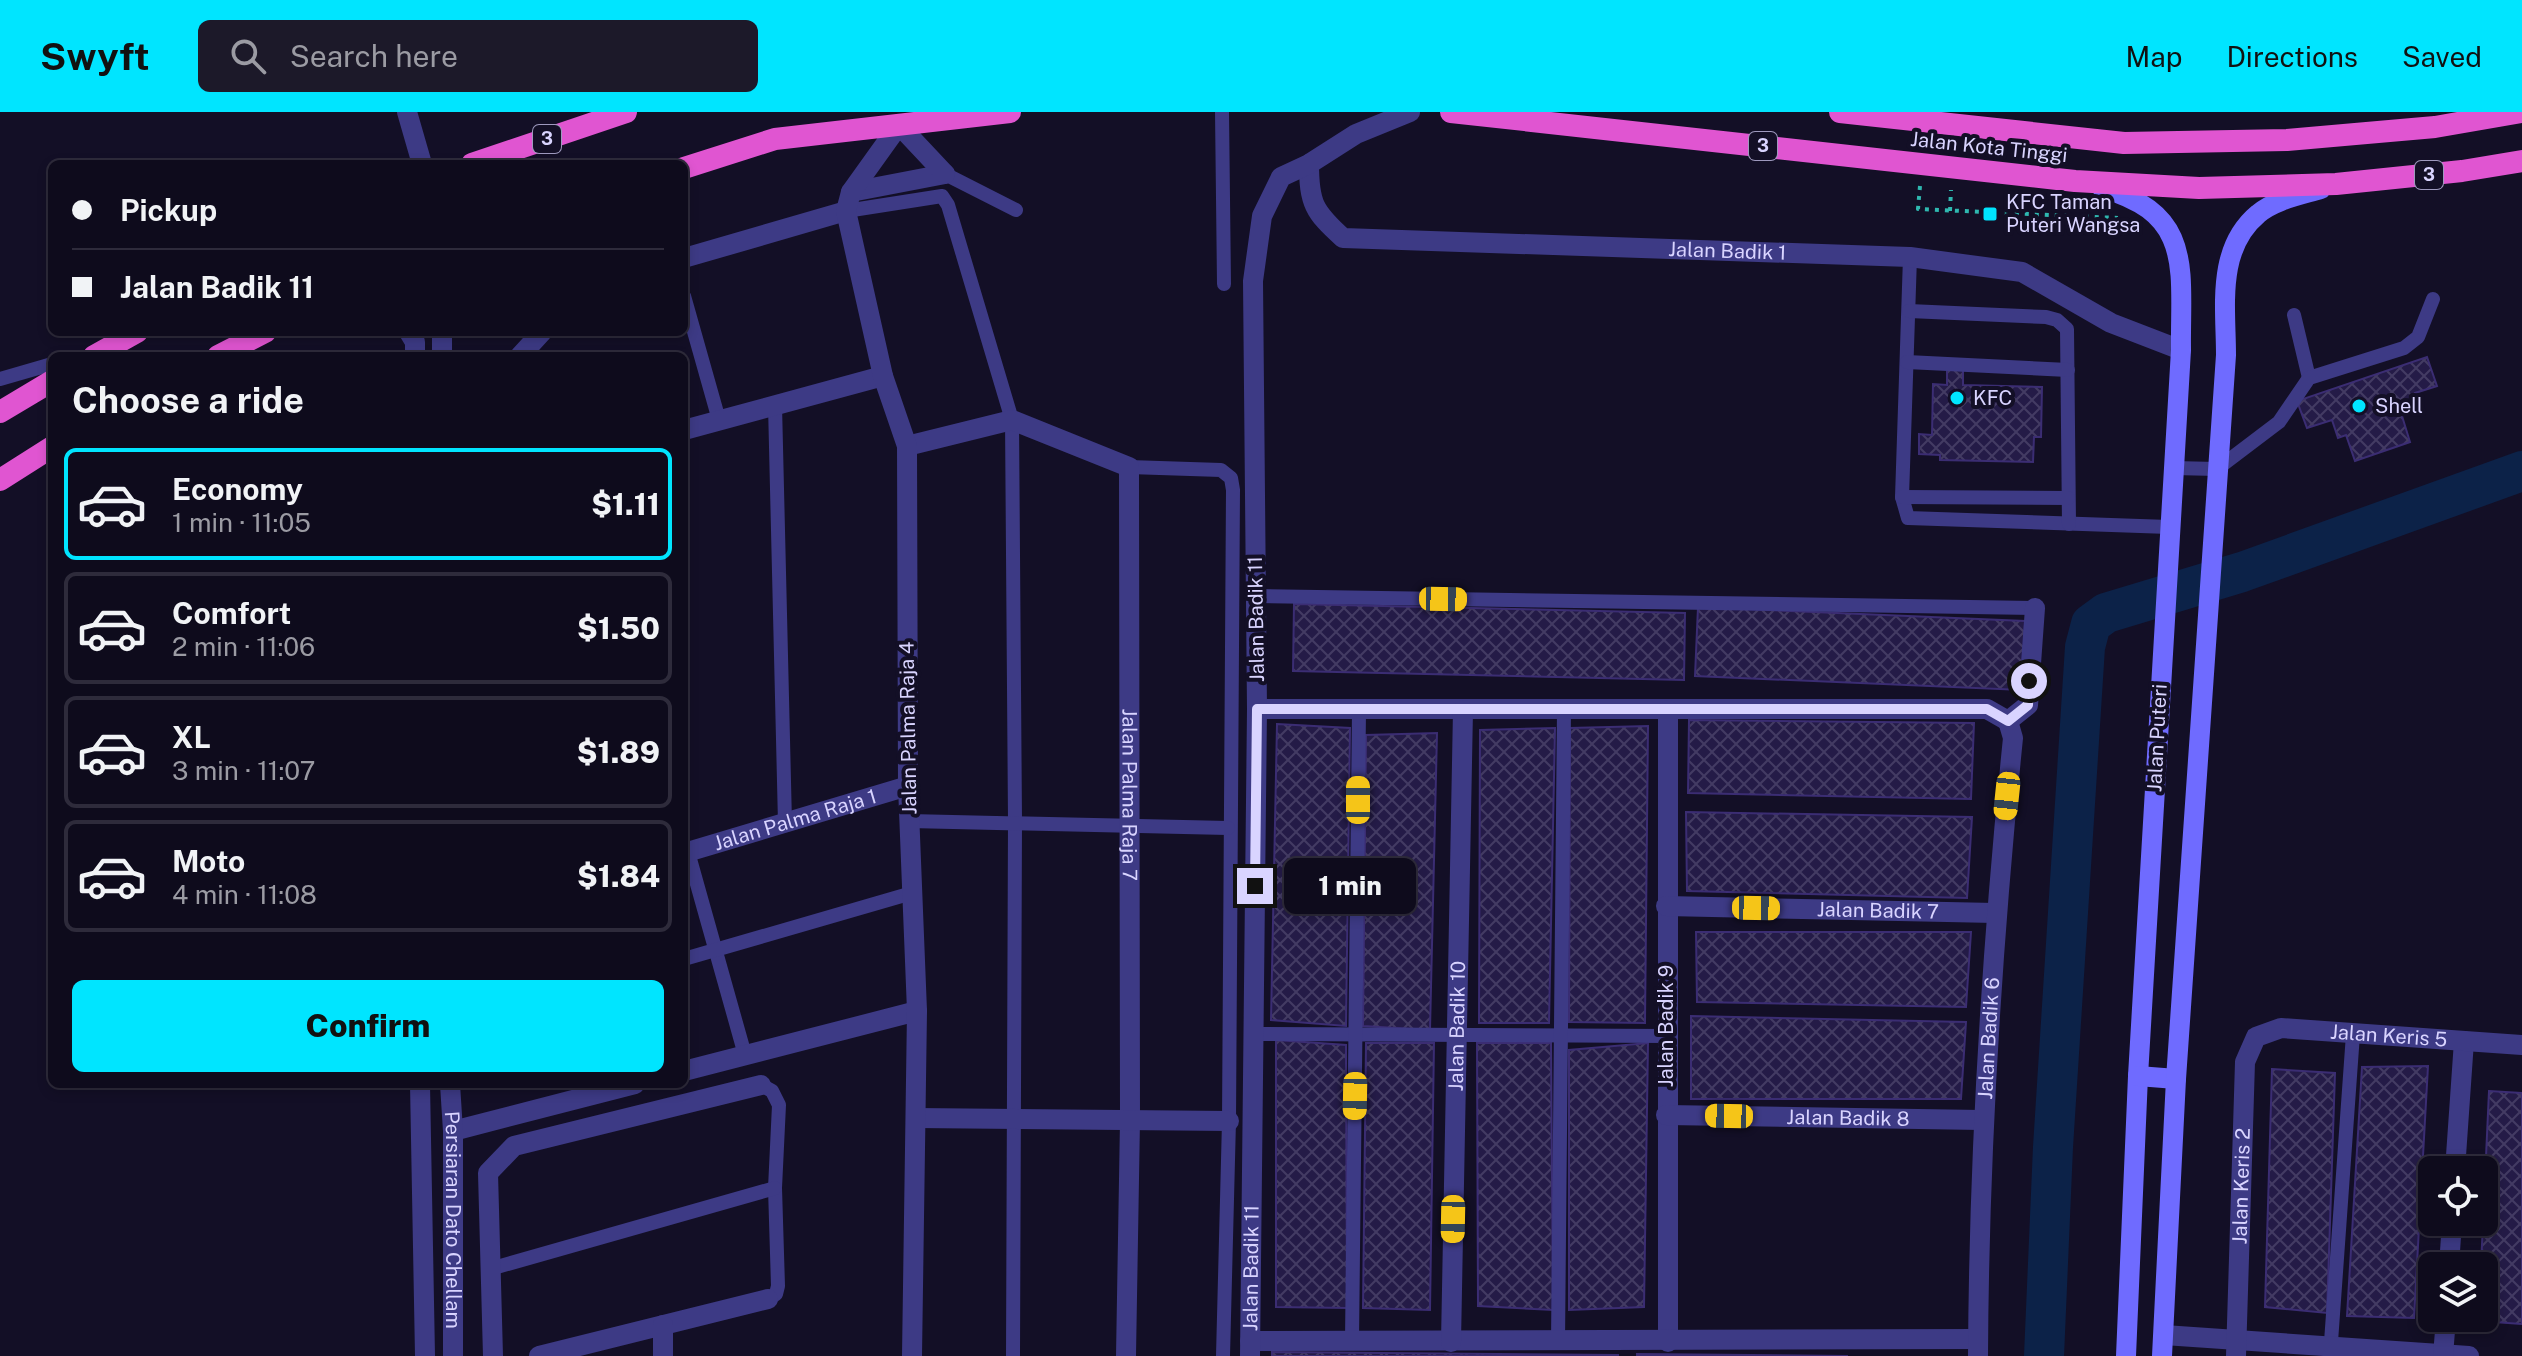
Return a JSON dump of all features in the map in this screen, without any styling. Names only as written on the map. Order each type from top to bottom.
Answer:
[{"type":"highway","name":"3","points":[[484,160],[623,112]]},
{"type":"highway","points":[[688,167],[775,139],[1010,112]]},
{"type":"highway","name":"Jalan Kota Tinggi","points":[[1451,112],[2075,181],[2199,188],[2336,184],[2462,171],[2522,161]]},
{"type":"highway","name":"Jalan Kota Tinggi","points":[[1840,112],[2124,143],[2287,140],[2435,127],[2521,112]]},
{"type":"highway","points":[[102,352],[130,336]]},
{"type":"highway","points":[[226,352],[257,336]]},
{"type":"highway","points":[[0,412],[48,383]]},
{"type":"highway","points":[[0,480],[48,450]]},
{"type":"main road","name":"Jalan Puteri","points":[[2075,181],[2132,197],[2156,212],[2174,241],[2179,267],[2181,350],[2138,1076],[2126,1356]]},
{"type":"main road","name":"Jalan Puteri","points":[[2163,1346],[2176,1079],[2210,548],[2226,355],[2226,264],[2242,232],[2258,213],[2280,202],[2336,184]]},
{"type":"main road","points":[[2138,1076],[2176,1079]]},
{"type":"street","points":[[407,112],[421,160]]},
{"type":"street","name":"Jalan Badik 11","points":[[1250,1349],[1257,709],[1253,281],[1262,216],[1281,177],[1309,164],[1356,134],[1410,112]]},
{"type":"street","points":[[688,257],[848,202],[945,174],[899,125],[848,202]]},
{"type":"street","name":"Jalan Badik 1","points":[[1309,164],[1309,196],[1320,217],[1343,238],[1910,257],[2022,272],[2111,323],[2181,350]]},
{"type":"street","name":"Jalan Palma Raja 4","points":[[848,202],[883,376],[907,446],[908,786],[917,1011],[912,1356]]},
{"type":"street","points":[[524,352],[538,336]]},
{"type":"street","points":[[688,429],[883,376]]},
{"type":"street","points":[[907,446],[1012,420],[1129,467]]},
{"type":"street","name":"Jalan Palma Raja 7","points":[[1126,1356],[1130,1120],[1127,823],[1129,467]]},
{"type":"street","points":[[1257,709],[1987,709],[2008,721],[2028,705],[2035,608]]},
{"type":"street","name":"Jalan Badik 10","points":[[1451,1342],[1463,710]]},
{"type":"street","name":"Jalan Badik 9","points":[[1668,710],[1668,1342]]},
{"type":"street","name":"Jalan Badik 6","points":[[1978,1348],[1981,1120],[1995,913],[2013,738],[2008,721]]},
{"type":"street","name":"Jalan Palma Raja 1","points":[[688,851],[908,786]]},
{"type":"street","name":"Jalan Badik 7","points":[[1666,906],[1995,913]]},
{"type":"street","points":[[688,1070],[917,1011]]},
{"type":"street","name":"Jalan Keris 5","points":[[2256,1037],[2281,1028],[2522,1045]]},
{"type":"street","name":"Jalan Keris 2","points":[[2236,1348],[2245,1062],[2256,1037]]},
{"type":"street","points":[[2456,1156],[2464,1041]]},
{"type":"street","points":[[493,1356],[488,1173],[514,1146],[761,1085]]},
{"type":"street","name":"Persiaran Dato Chellam","points":[[420,1088],[425,1356]]},
{"type":"street","name":"Persiaran Dato Chellam","points":[[450,1088],[453,1356]]},
{"type":"street","points":[[453,1131],[620,1088]]},
{"type":"street","name":"Jalan Badik 8","points":[[1666,1115],[1981,1120]]},
{"type":"street","points":[[916,1118],[1229,1121]]},
{"type":"street","points":[[539,1356],[768,1299]]},
{"type":"street","points":[[663,1325],[663,1356]]},
{"type":"street","points":[[2443,1355],[2445,1332]]},
{"type":"street","points":[[1250,1349],[1352,1341],[1558,1342],[1630,1349],[1668,1342],[1978,1348]]},
{"type":"street","points":[[2163,1346],[2469,1356]]},
{"type":"lane","points":[[1222,112],[1224,284]]},
{"type":"lane","points":[[945,174],[1016,210]]},
{"type":"lane","points":[[848,202],[942,196],[948,205],[1012,420],[1015,821],[1013,1356]]},
{"type":"lane","points":[[1910,257],[1903,510],[1914,521],[2169,527]]},
{"type":"lane","points":[[2173,468],[2217,469],[2279,422],[2309,378],[2404,348],[2418,337],[2433,299]]},
{"type":"lane","points":[[688,310],[719,420]]},
{"type":"lane","points":[[1909,311],[2057,320],[2067,329],[2069,524]]},
{"type":"lane","points":[[2294,315],[2309,378]]},
{"type":"lane","points":[[1907,362],[2068,370]]},
{"type":"lane","points":[[0,379],[48,365]]},
{"type":"lane","points":[[775,405],[785,823]]},
{"type":"lane","points":[[1129,467],[1200,467],[1221,470],[1231,478],[1229,1121],[1223,1356]]},
{"type":"lane","points":[[1902,497],[2068,498]]},
{"type":"lane","points":[[1256,596],[2035,608]]},
{"type":"lane","points":[[1558,1342],[1564,710]]},
{"type":"lane","points":[[1352,1341],[1359,711]]},
{"type":"lane","points":[[909,821],[1127,823],[1228,828]]},
{"type":"lane","points":[[688,859],[745,1055]]},
{"type":"lane","points":[[688,958],[912,893]]},
{"type":"lane","points":[[1253,1034],[1666,1036]]},
{"type":"lane","points":[[2330,1351],[2353,1034]]},
{"type":"lane","points":[[761,1085],[772,1091],[779,1105],[775,1188],[778,1286],[776,1294],[768,1299]]},
{"type":"lane","points":[[490,1269],[775,1188]]},
{"type":"path","points":[[1918,209],[2126,218]]},
{"type":"building","name":"Shell","points":[[2427,357],[2437,386],[2415,393],[2421,410],[2402,416],[2410,442],[2355,461],[2346,435],[2338,438],[2332,420],[2307,428],[2297,401]]},
{"type":"building","points":[[1947,368],[1963,368],[1963,385],[2042,387],[2041,437],[2034,437],[2033,462],[1940,460],[1940,455],[1919,454],[1919,434],[1932,435],[1933,384],[1947,385]]},
{"type":"building","points":[[1294,604],[1685,613],[1684,680],[1293,671]]},
{"type":"building","points":[[1698,607],[2025,621],[2022,690],[1695,676]]},
{"type":"building","points":[[1689,720],[1974,723],[1971,799],[1688,793]]},
{"type":"building","points":[[1277,724],[1350,728],[1346,1026],[1271,1020]]},
{"type":"building","points":[[1648,726],[1645,1023],[1569,1022],[1570,728]]},
{"type":"building","points":[[1555,728],[1549,1023],[1479,1023],[1480,730]]},
{"type":"building","points":[[1437,733],[1430,1030],[1363,1026],[1366,735]]},
{"type":"building","points":[[1686,812],[1972,817],[1967,898],[1687,891]]},
{"type":"building","points":[[1696,932],[1971,932],[1966,1007],[1697,1002]]},
{"type":"building","points":[[1691,1016],[1966,1022],[1961,1099],[1691,1099]]},
{"type":"building","points":[[1276,1040],[1346,1045],[1347,1308],[1276,1307]]},
{"type":"building","points":[[1366,1043],[1434,1043],[1430,1310],[1363,1308]]},
{"type":"building","points":[[1477,1043],[1551,1043],[1553,1310],[1478,1306]]},
{"type":"building","points":[[1648,1043],[1644,1307],[1569,1310],[1569,1050]]},
{"type":"building","points":[[2428,1066],[2423,1156],[2418,1156],[2419,1236],[2414,1318],[2347,1316],[2362,1067]]},
{"type":"building","points":[[2272,1069],[2335,1073],[2327,1313],[2265,1307]]},
{"type":"building","points":[[2489,1091],[2522,1093],[2522,1324],[2498,1322],[2498,1252],[2482,1252],[2482,1236],[2498,1236],[2498,1156],[2486,1156]]},
{"type":"building","points":[[1272,1352],[1618,1355],[1618,1356],[1272,1356]]},
{"type":"building","points":[[1637,1354],[1848,1356],[1637,1356]]},
{"type":"waterway","points":[[2044,1356],[2053,1147],[2085,647],[2091,624],[2106,613],[2242,572],[2522,471]]},
{"type":"place","name":"KFC Taman Puteri Wangsa","points":[[1990,214]]},
{"type":"place","name":"KFC","points":[[1957,398]]},
{"type":"place","name":"Shell","points":[[2359,406]]},
{"type":"route","points":[[1255,886],[1257,709],[1987,709],[2008,721],[2028,705],[2029,681]]}]
